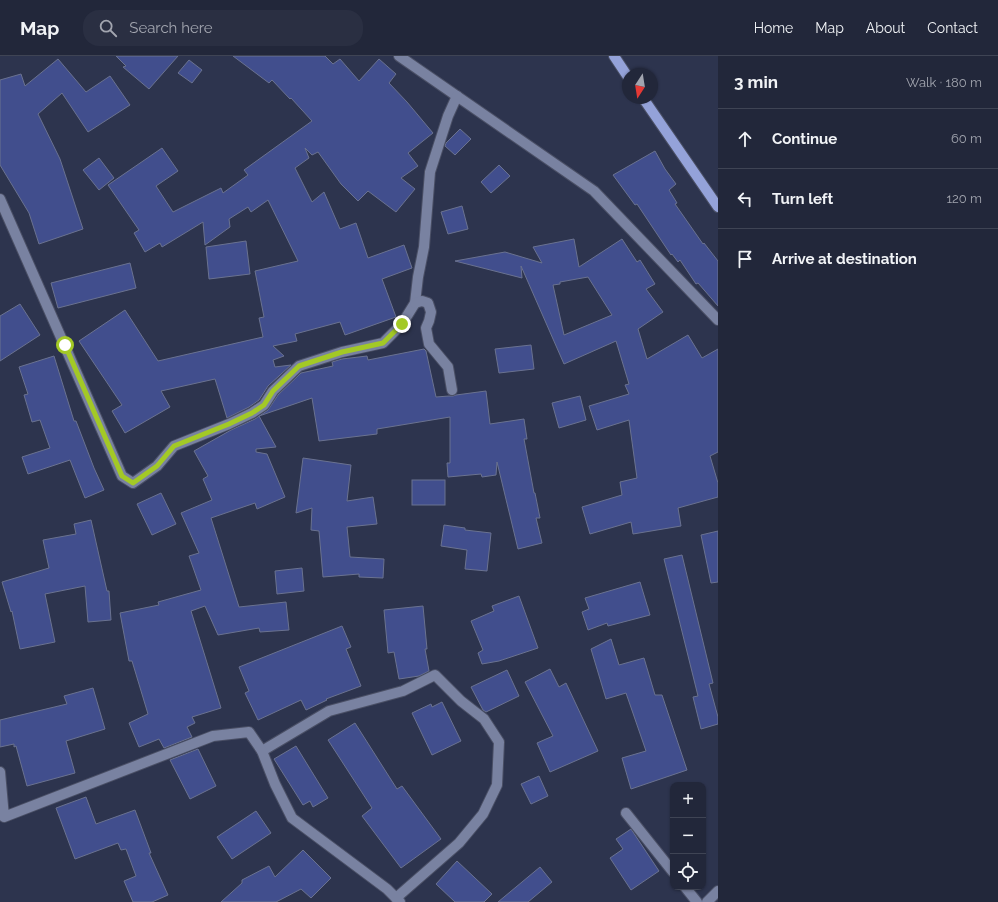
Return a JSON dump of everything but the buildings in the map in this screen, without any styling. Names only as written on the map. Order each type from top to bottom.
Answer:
[{"type":"main road","points":[[614,56],[622,68]]},
{"type":"main road","points":[[647,104],[718,207]]},
{"type":"street","points":[[399,56],[594,191],[718,320]]},
{"type":"street","points":[[0,199],[122,476],[133,483],[157,466],[174,446],[229,424],[252,413],[264,405],[273,391],[299,366],[342,352],[383,343],[402,324],[415,302],[424,247],[430,172],[448,116],[457,96]]},
{"type":"street","points":[[415,302],[428,302],[431,312],[430,321],[426,328],[429,344],[448,367],[452,390]]},
{"type":"street","points":[[0,772],[4,817],[213,736],[249,732],[262,751],[275,784],[292,818],[387,889],[398,900],[459,843],[483,814],[497,786],[499,742],[484,719],[461,701],[435,675],[403,691],[329,711],[262,751]]},
{"type":"street","points":[[626,813],[670,868]]},
{"type":"street","points":[[687,890],[697,902]]},
{"type":"street","points":[[707,902],[718,892]]},
{"type":"route","points":[[65,345],[122,476],[133,483],[157,466],[174,446],[229,424],[252,413],[264,405],[273,391],[299,366],[320,358],[383,343],[402,324]]}]
